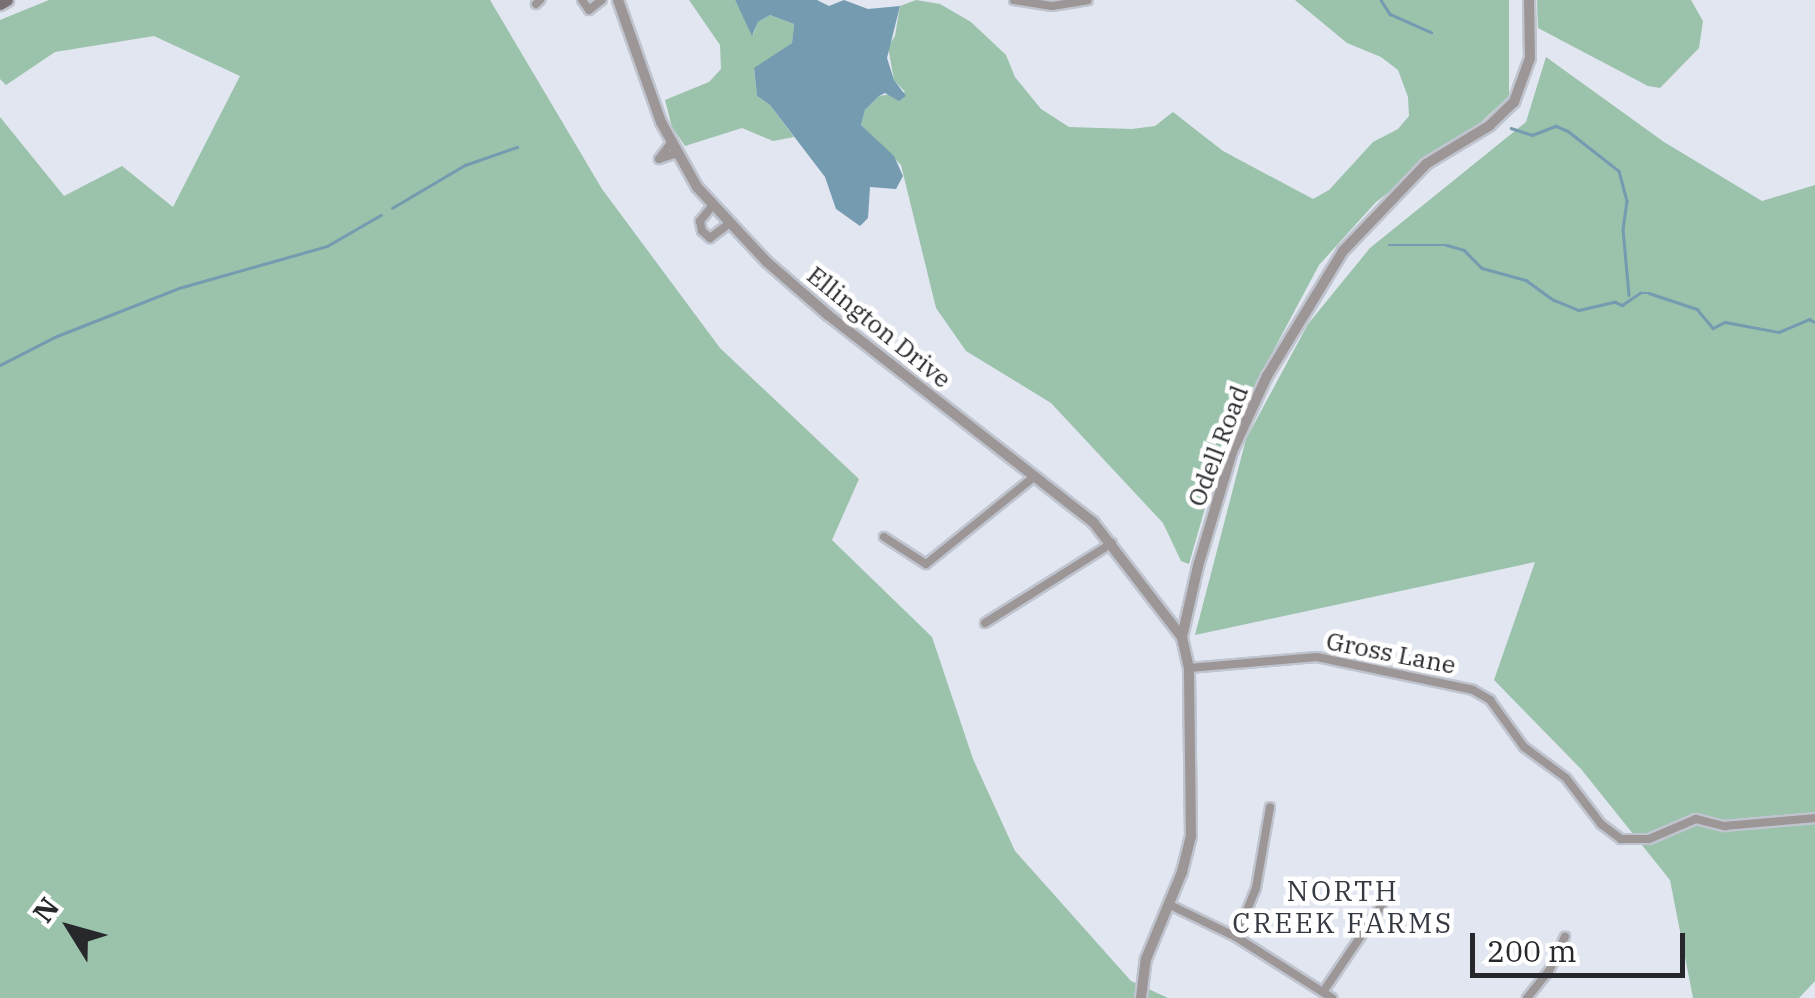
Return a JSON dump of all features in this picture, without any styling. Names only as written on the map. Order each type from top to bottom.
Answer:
[{"type":"main road","points":[[0,4],[7,0]]},
{"type":"street","points":[[582,0],[590,10],[602,0]]},
{"type":"street","name":"Ellington Drive","points":[[618,0],[674,148],[713,204],[861,342],[1034,476],[1112,543],[1182,637]]},
{"type":"street","points":[[1014,0],[1052,6],[1088,0]]},
{"type":"street","name":"Odell Road","points":[[1141,998],[1146,959],[1190,836],[1189,668],[1182,637],[1220,489],[1261,386],[1330,270],[1426,164],[1489,126],[1514,102],[1530,58],[1529,0]]},
{"type":"street","points":[[713,204],[700,221],[706,236],[716,236],[730,223]]},
{"type":"street","points":[[884,537],[923,564],[932,562],[1034,476]]},
{"type":"street","points":[[985,623],[1112,543]]},
{"type":"street","name":"Gross Lane","points":[[1189,668],[1316,657],[1473,690],[1490,700],[1524,747],[1566,778],[1601,824],[1622,839],[1642,842],[1696,819],[1730,826],[1815,818]]},
{"type":"street","points":[[1236,936],[1256,888],[1270,807]]},
{"type":"street","points":[[1168,904],[1236,936],[1332,998]]},
{"type":"street","points":[[1323,992],[1382,905]]},
{"type":"street","points":[[1527,998],[1549,972],[1565,936]]},
{"type":"green space","points":[[49,0],[490,0],[602,189],[720,348],[859,479],[832,540],[932,637],[973,759],[1015,851],[1131,981],[1168,998],[0,998],[0,117],[64,196],[122,166],[173,207],[240,76],[154,36],[55,52],[6,85],[0,79],[0,20]]},
{"type":"green space","points":[[689,0],[735,0],[753,35],[758,22],[770,15],[794,24],[792,43],[754,69],[757,96],[770,105],[794,137],[773,141],[742,128],[685,146],[672,127],[665,100],[709,82],[721,69],[720,45]]},
{"type":"green space","points":[[916,0],[940,4],[971,22],[1006,55],[1015,77],[1041,109],[1069,127],[1155,126],[1173,112],[1223,151],[1313,199],[1329,190],[1373,142],[1398,129],[1409,116],[1408,97],[1398,70],[1381,57],[1347,43],[1295,0],[1509,0],[1509,96],[1480,123],[1376,202],[1319,265],[1223,445],[1189,564],[1181,561],[1163,523],[1051,403],[966,351],[936,308],[901,165],[861,125],[865,110],[879,96],[905,92],[894,80],[888,47],[895,36],[900,6]]},
{"type":"green space","points":[[1537,0],[1691,0],[1703,21],[1699,48],[1660,88],[1648,86],[1538,28]]},
{"type":"green space","points":[[1546,57],[1664,142],[1762,201],[1815,185],[1815,981],[1799,998],[1693,998],[1670,880],[1581,769],[1494,680],[1535,562],[1195,635],[1246,439],[1308,324],[1370,248],[1526,122]]},
{"type":"water","points":[[735,0],[817,0],[829,6],[844,0],[868,9],[900,6],[887,58],[894,80],[906,96],[899,101],[885,93],[879,96],[865,110],[861,125],[894,156],[903,176],[896,189],[870,187],[868,218],[860,226],[836,209],[825,177],[770,105],[757,96],[754,68],[792,43],[794,24],[770,15],[758,22],[752,36]]},
{"type":"waterway","points":[[1381,0],[1390,14],[1431,32]]},
{"type":"waterway","points":[[1511,128],[1532,135],[1556,126],[1619,171],[1627,201],[1623,229],[1629,295]]},
{"type":"waterway","points":[[392,208],[465,165],[517,147]]},
{"type":"waterway","points":[[0,365],[57,336],[179,288],[327,246],[381,215]]},
{"type":"waterway","points":[[1389,245],[1447,245],[1464,250],[1482,268],[1526,280],[1554,300],[1579,310],[1615,302],[1622,305],[1640,293],[1649,293],[1697,309],[1713,328],[1725,322],[1779,332],[1809,319],[1815,322]]},
{"type":"district","name":"NORTH CREEK FARMS","points":[[1343,907]]}]
